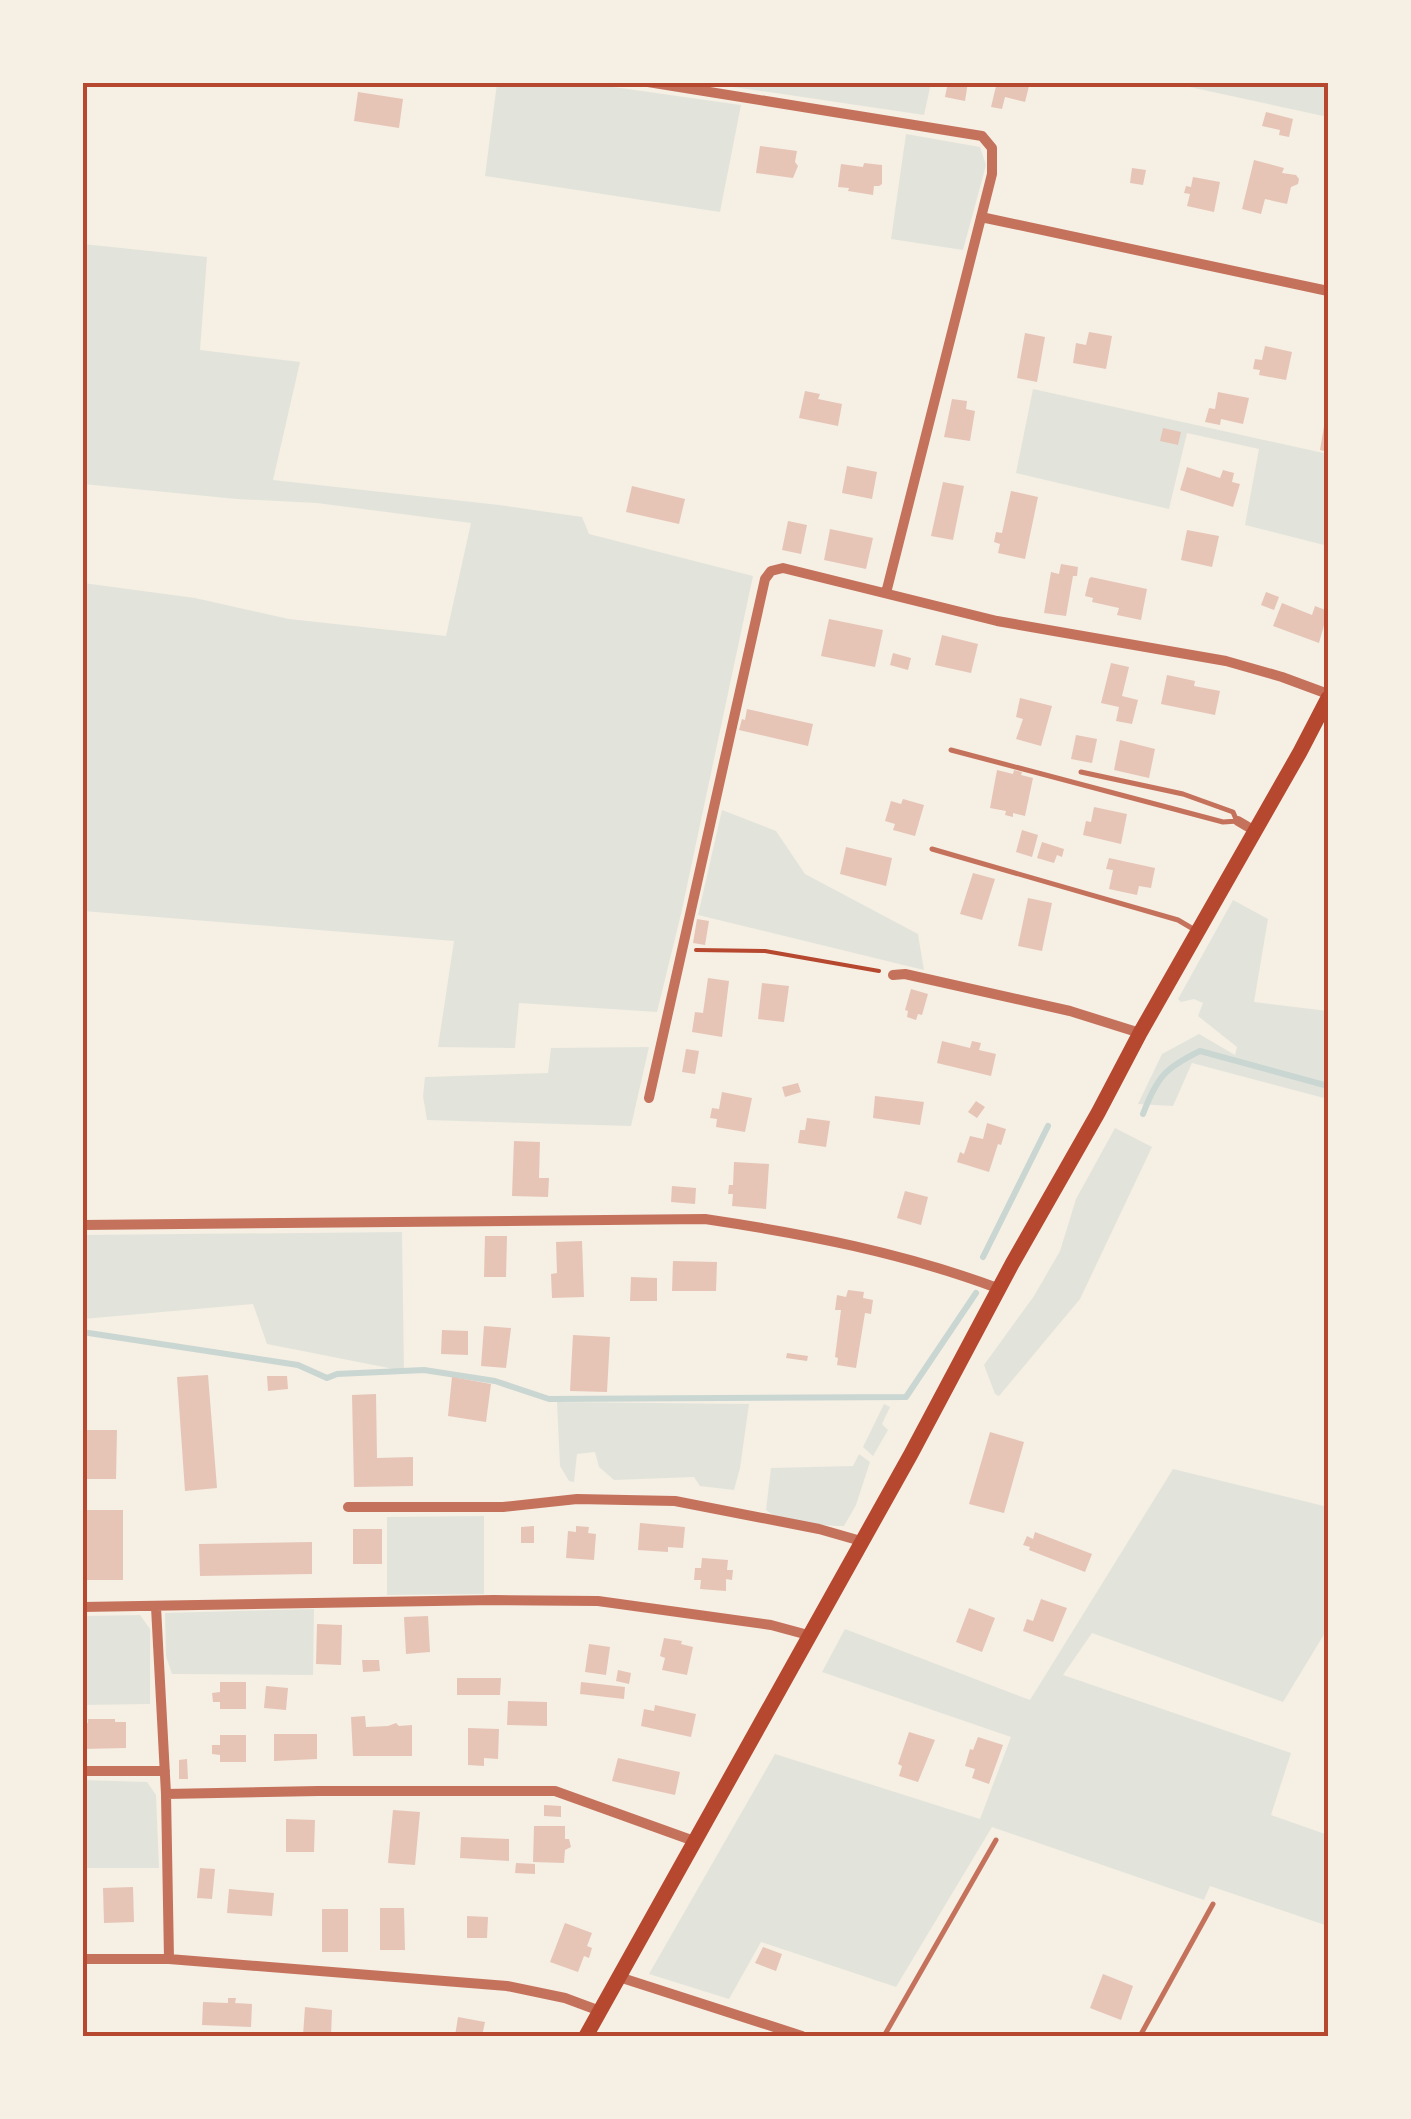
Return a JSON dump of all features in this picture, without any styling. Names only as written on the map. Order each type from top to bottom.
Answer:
[{"type":"main road","points":[[586,2036],[1328,696]]},
{"type":"street","points":[[648,82],[982,136],[992,148],[992,174],[886,593]]},
{"type":"street","points":[[981,217],[1328,292]]},
{"type":"street","points":[[649,1098],[765,579],[771,570],[783,568],[997,621],[1226,661],[1282,677],[1328,696]]},
{"type":"street","points":[[1238,822],[1256,831]]},
{"type":"street","points":[[893,974],[1070,1011],[1140,1033]]},
{"type":"street","points":[[82,1224],[705,1219],[804,1234],[891,1253],[1000,1289]]},
{"type":"street","points":[[348,1508],[503,1507],[578,1499],[675,1501],[861,1540]]},
{"type":"street","points":[[82,1606],[598,1601],[770,1625],[808,1635]]},
{"type":"street","points":[[156,1607],[166,1794],[169,1959]]},
{"type":"street","points":[[82,1772],[165,1772]]},
{"type":"street","points":[[166,1794],[555,1791],[694,1841]]},
{"type":"street","points":[[82,1959],[169,1959],[507,1986],[564,1998],[600,2011]]},
{"type":"street","points":[[619,1976],[802,2036]]},
{"type":"lane","points":[[950,750],[1222,822],[1238,822],[1233,812],[1183,794],[1081,772]]},
{"type":"lane","points":[[932,849],[1178,920],[1198,932]]},
{"type":"lane","points":[[884,2036],[996,1840]]},
{"type":"lane","points":[[1140,2036],[1213,1904]]},
{"type":"path","points":[[681,948],[765,950],[893,974]]},
{"type":"shaded area","points":[[931,82],[924,115],[707,83]]},
{"type":"shaded area","points":[[497,83],[585,83],[741,105],[720,212],[485,176]]},
{"type":"shaded area","points":[[1171,83],[1328,83],[1328,117]]},
{"type":"shaded area","points":[[906,134],[980,147],[986,165],[963,250],[891,239]]},
{"type":"shaded area","points":[[83,244],[207,257],[200,350],[300,362],[273,480],[582,517],[589,534],[753,576],[657,1012],[519,1003],[515,1048],[438,1047],[454,941],[83,911],[83,583],[195,598],[289,619],[446,636],[471,523],[317,503],[83,484]]},
{"type":"shaded area","points":[[1033,389],[1328,454],[1328,546],[1245,525],[1259,449],[1187,433],[1169,509],[1016,473]]},
{"type":"shaded area","points":[[722,810],[776,831],[805,874],[918,934],[924,970],[698,915]]},
{"type":"shaded area","points":[[1233,900],[1268,919],[1254,1002],[1328,1011],[1328,1099],[1192,1063],[1173,1106],[1138,1104],[1162,1054],[1199,1034],[1235,1055],[1237,1047],[1198,1016],[1203,1003],[1178,999]]},
{"type":"shaded area","points":[[649,1047],[631,1126],[427,1120],[425,1077],[548,1073],[551,1048]]},
{"type":"shaded area","points":[[1115,1128],[1152,1147],[1080,1299],[999,1396],[984,1365],[1034,1296],[1060,1251],[1076,1199]]},
{"type":"shaded area","points":[[402,1232],[404,1371],[267,1344],[253,1304],[83,1319],[83,1235]]},
{"type":"shaded area","points":[[557,1402],[749,1404],[734,1490],[700,1486],[694,1477],[614,1480],[599,1467],[595,1452],[577,1454],[574,1482],[569,1481],[560,1466]]},
{"type":"shaded area","points":[[884,1404],[890,1407],[882,1424],[888,1430],[873,1456],[863,1447]]},
{"type":"shaded area","points":[[859,1454],[870,1462],[856,1505],[844,1526],[792,1521],[766,1510],[771,1468],[853,1466]]},
{"type":"shaded area","points":[[1173,1469],[1328,1507],[1328,1628],[1283,1702],[1092,1633],[1063,1675],[1291,1753],[1271,1815],[1328,1835],[1328,1926],[1210,1886],[1204,1900],[992,1827],[896,1987],[761,1942],[729,1999],[649,1974],[775,1754],[980,1819],[1011,1737],[822,1672],[845,1629],[1030,1700]]},
{"type":"shaded area","points":[[484,1516],[484,1594],[387,1595],[387,1517]]},
{"type":"shaded area","points":[[314,1609],[313,1675],[172,1674],[166,1656],[165,1613]]},
{"type":"shaded area","points":[[140,1615],[150,1629],[150,1704],[83,1705],[83,1616]]},
{"type":"shaded area","points":[[83,1780],[147,1782],[156,1795],[159,1868],[83,1868]]},
{"type":"building","points":[[948,82],[968,82],[965,101],[945,97]]},
{"type":"building","points":[[997,82],[1030,82],[1025,102],[1005,97],[1002,109],[991,107]]},
{"type":"building","points":[[358,92],[403,99],[399,128],[354,121]]},
{"type":"building","points":[[1266,112],[1293,119],[1289,137],[1279,135],[1280,130],[1262,126]]},
{"type":"building","points":[[760,146],[797,151],[798,166],[793,178],[756,173]]},
{"type":"building","points":[[1254,160],[1284,168],[1282,173],[1299,179],[1291,187],[1287,204],[1265,199],[1261,214],[1242,209]]},
{"type":"building","points":[[864,163],[882,165],[882,184],[874,186],[873,195],[838,187],[841,164],[863,167]]},
{"type":"building","points":[[1132,168],[1146,170],[1143,185],[1130,183]]},
{"type":"building","points":[[1193,177],[1220,182],[1214,212],[1187,206],[1190,194],[1184,193],[1186,186],[1191,187]]},
{"type":"building","points":[[1089,332],[1112,336],[1106,369],[1073,363],[1076,343],[1086,345]]},
{"type":"building","points":[[1025,333],[1045,337],[1037,382],[1017,378]]},
{"type":"building","points":[[1265,346],[1292,352],[1286,380],[1259,375],[1260,370],[1253,369],[1255,359],[1262,360]]},
{"type":"building","points":[[805,391],[820,394],[818,399],[842,404],[838,426],[799,418]]},
{"type":"building","points":[[1218,392],[1249,398],[1243,424],[1221,419],[1220,425],[1205,422],[1209,408],[1215,409]]},
{"type":"building","points":[[952,399],[967,401],[966,409],[975,411],[970,441],[944,437]]},
{"type":"building","points":[[1324,426],[1328,427],[1328,452],[1320,450]]},
{"type":"building","points":[[1163,428],[1181,432],[1178,445],[1160,441]]},
{"type":"building","points":[[847,466],[877,472],[872,499],[842,493]]},
{"type":"building","points":[[1187,467],[1220,478],[1223,470],[1234,473],[1232,482],[1240,484],[1233,507],[1180,490]]},
{"type":"building","points":[[943,482],[964,486],[953,540],[931,536]]},
{"type":"building","points":[[632,486],[685,499],[679,524],[626,512]]},
{"type":"building","points":[[1011,491],[1038,497],[1025,559],[998,553],[1000,544],[994,542],[996,532],[1002,533]]},
{"type":"building","points":[[788,521],[807,525],[801,554],[782,550]]},
{"type":"building","points":[[830,529],[873,538],[866,569],[824,560]]},
{"type":"building","points":[[1187,530],[1219,536],[1212,567],[1181,560]]},
{"type":"building","points":[[1061,564],[1078,567],[1066,616],[1044,613],[1051,572],[1059,574]]},
{"type":"building","points":[[1091,577],[1147,589],[1141,620],[1117,615],[1119,608],[1092,602],[1093,598],[1085,596]]},
{"type":"building","points":[[1266,592],[1279,597],[1274,610],[1261,605]]},
{"type":"building","points":[[1282,603],[1312,615],[1315,606],[1328,611],[1319,643],[1273,626]]},
{"type":"building","points":[[829,619],[883,630],[875,667],[821,656]]},
{"type":"building","points":[[942,635],[978,644],[971,673],[935,665]]},
{"type":"building","points":[[893,653],[911,658],[908,670],[890,665]]},
{"type":"building","points":[[1111,663],[1129,667],[1122,696],[1138,700],[1132,724],[1116,721],[1119,707],[1101,703]]},
{"type":"building","points":[[1167,675],[1220,691],[1215,715],[1161,704]]},
{"type":"building","points":[[1020,698],[1052,706],[1041,746],[1016,739],[1023,719],[1016,717]]},
{"type":"building","points":[[747,709],[813,724],[808,746],[739,730]]},
{"type":"building","points":[[1076,735],[1097,739],[1092,763],[1071,759]]},
{"type":"building","points":[[1120,740],[1155,749],[1149,778],[1114,770]]},
{"type":"building","points":[[997,770],[1013,774],[1014,770],[1033,778],[1025,816],[1013,813],[1013,817],[1005,815],[1006,811],[990,808]]},
{"type":"building","points":[[903,799],[924,805],[915,836],[893,830],[895,824],[885,821],[891,801],[901,804]]},
{"type":"building","points":[[1094,807],[1127,814],[1121,844],[1083,835]]},
{"type":"building","points":[[1022,830],[1038,835],[1032,857],[1016,852]]},
{"type":"building","points":[[1042,842],[1064,849],[1062,857],[1057,855],[1054,863],[1037,858]]},
{"type":"building","points":[[846,847],[892,858],[886,886],[840,874]]},
{"type":"building","points":[[1109,858],[1155,868],[1151,888],[1139,886],[1137,895],[1109,889],[1113,870],[1106,869]]},
{"type":"building","points":[[973,873],[995,879],[982,920],[960,914]]},
{"type":"building","points":[[1028,898],[1052,903],[1042,951],[1018,946]]},
{"type":"building","points":[[697,919],[709,921],[705,945],[693,943]]},
{"type":"building","points":[[708,978],[729,981],[722,1037],[692,1032],[695,1012],[703,1013]]},
{"type":"building","points":[[762,983],[789,986],[784,1022],[758,1019]]},
{"type":"building","points":[[911,989],[928,994],[922,1015],[918,1014],[916,1020],[907,1017],[905,1010]]},
{"type":"building","points":[[942,1041],[970,1048],[972,1041],[981,1043],[979,1050],[996,1054],[991,1076],[937,1063]]},
{"type":"building","points":[[686,1049],[699,1051],[695,1074],[682,1072]]},
{"type":"building","points":[[798,1083],[801,1092],[785,1097],[782,1087]]},
{"type":"building","points":[[722,1092],[752,1098],[745,1132],[716,1127],[717,1119],[710,1118],[712,1108],[719,1109]]},
{"type":"building","points":[[875,1096],[924,1102],[920,1125],[873,1118]]},
{"type":"building","points":[[976,1101],[985,1107],[977,1118],[968,1112]]},
{"type":"building","points":[[807,1118],[830,1121],[826,1147],[798,1143]]},
{"type":"building","points":[[987,1123],[1006,1129],[989,1172],[957,1162],[970,1136],[983,1139]]},
{"type":"building","points":[[514,1141],[540,1142],[539,1178],[549,1178],[548,1197],[512,1196]]},
{"type":"building","points":[[734,1162],[769,1164],[766,1209],[732,1206],[733,1194],[728,1194],[729,1185],[733,1185]]},
{"type":"building","points":[[672,1186],[696,1188],[695,1204],[671,1202]]},
{"type":"building","points":[[905,1191],[928,1197],[921,1225],[897,1218]]},
{"type":"building","points":[[485,1236],[507,1236],[506,1277],[484,1277]]},
{"type":"building","points":[[582,1241],[584,1297],[552,1298],[551,1274],[557,1273],[556,1242]]},
{"type":"building","points":[[673,1261],[717,1262],[716,1291],[672,1291]]},
{"type":"building","points":[[631,1277],[657,1278],[657,1301],[630,1301]]},
{"type":"building","points":[[848,1290],[864,1292],[863,1298],[873,1300],[871,1314],[865,1313],[856,1368],[837,1365],[835,1357],[841,1310],[835,1310],[837,1295],[846,1297]]},
{"type":"building","points":[[484,1326],[511,1328],[506,1368],[481,1366]]},
{"type":"building","points":[[442,1330],[468,1331],[468,1355],[441,1354]]},
{"type":"building","points":[[573,1335],[610,1337],[607,1392],[570,1391]]},
{"type":"building","points":[[787,1353],[808,1356],[807,1361],[786,1358]]},
{"type":"building","points":[[208,1375],[217,1488],[185,1491],[177,1377]]},
{"type":"building","points":[[267,1376],[287,1376],[288,1389],[268,1391]]},
{"type":"building","points":[[452,1377],[491,1384],[486,1422],[448,1416]]},
{"type":"building","points":[[376,1394],[377,1458],[413,1457],[413,1486],[354,1487],[352,1395]]},
{"type":"building","points":[[82,1430],[117,1430],[116,1479],[82,1479]]},
{"type":"building","points":[[990,1432],[1024,1442],[1004,1513],[969,1504]]},
{"type":"building","points":[[86,1510],[123,1510],[123,1580],[82,1580],[82,1524],[86,1524]]},
{"type":"building","points":[[640,1523],[685,1527],[683,1548],[668,1547],[668,1552],[638,1550]]},
{"type":"building","points":[[534,1526],[534,1543],[521,1543],[521,1527]]},
{"type":"building","points":[[576,1526],[589,1527],[588,1533],[596,1534],[594,1560],[566,1558],[568,1531],[576,1532]]},
{"type":"building","points":[[353,1529],[382,1529],[382,1564],[353,1564]]},
{"type":"building","points":[[1035,1532],[1092,1554],[1085,1572],[1029,1550],[1023,1545],[1027,1536],[1033,1539]]},
{"type":"building","points":[[312,1542],[312,1574],[200,1576],[199,1544]]},
{"type":"building","points":[[702,1558],[728,1560],[727,1570],[733,1570],[732,1580],[726,1579],[726,1591],[700,1589],[701,1580],[694,1580],[695,1568],[701,1568]]},
{"type":"building","points":[[1041,1599],[1067,1608],[1053,1642],[1023,1631],[1027,1619],[1033,1621]]},
{"type":"building","points":[[969,1608],[995,1618],[982,1652],[956,1642]]},
{"type":"building","points":[[428,1616],[430,1652],[406,1654],[404,1617]]},
{"type":"building","points":[[317,1624],[342,1625],[341,1665],[316,1664]]},
{"type":"building","points":[[664,1638],[693,1647],[687,1675],[662,1670]]},
{"type":"building","points":[[589,1644],[610,1647],[606,1675],[585,1672]]},
{"type":"building","points":[[362,1660],[379,1660],[380,1671],[363,1672]]},
{"type":"building","points":[[618,1670],[631,1673],[629,1684],[616,1681]]},
{"type":"building","points":[[457,1678],[501,1678],[500,1695],[457,1695]]},
{"type":"building","points":[[220,1682],[246,1682],[246,1709],[220,1709],[220,1702],[213,1702],[212,1693],[220,1692]]},
{"type":"building","points":[[581,1682],[625,1687],[624,1699],[580,1694]]},
{"type":"building","points":[[266,1686],[288,1688],[286,1710],[264,1708]]},
{"type":"building","points":[[508,1701],[547,1702],[547,1726],[507,1725]]},
{"type":"building","points":[[655,1705],[696,1714],[691,1737],[641,1726],[644,1709],[654,1711]]},
{"type":"building","points":[[365,1716],[366,1727],[412,1725],[412,1756],[353,1756],[351,1717]]},
{"type":"building","points":[[88,1719],[126,1722],[126,1748],[82,1749],[82,1722],[88,1723]]},
{"type":"building","points":[[468,1728],[499,1729],[498,1759],[484,1758],[484,1766],[468,1765]]},
{"type":"building","points":[[909,1732],[935,1740],[918,1782],[899,1776],[902,1766],[898,1764]]},
{"type":"building","points":[[274,1734],[317,1734],[317,1759],[274,1761]]},
{"type":"building","points":[[220,1735],[246,1735],[246,1762],[220,1762],[220,1755],[212,1754],[212,1745],[220,1745]]},
{"type":"building","points":[[978,1737],[1003,1745],[989,1784],[972,1778],[975,1769],[965,1766]]},
{"type":"building","points":[[618,1758],[680,1772],[675,1795],[612,1781]]},
{"type":"building","points":[[187,1759],[188,1779],[179,1779],[179,1760]]},
{"type":"building","points":[[544,1805],[561,1806],[561,1817],[544,1816]]},
{"type":"building","points":[[393,1810],[420,1812],[415,1865],[388,1863]]},
{"type":"building","points":[[286,1819],[315,1820],[314,1852],[286,1852]]},
{"type":"building","points":[[534,1826],[565,1826],[565,1839],[569,1839],[571,1847],[565,1850],[564,1863],[533,1862]]},
{"type":"building","points":[[461,1837],[509,1839],[509,1861],[460,1858]]},
{"type":"building","points":[[516,1863],[535,1864],[535,1874],[515,1873]]},
{"type":"building","points":[[200,1868],[215,1869],[212,1899],[197,1898]]},
{"type":"building","points":[[133,1887],[134,1922],[104,1923],[103,1888]]},
{"type":"building","points":[[229,1889],[274,1893],[272,1916],[227,1913]]},
{"type":"building","points":[[380,1908],[404,1908],[405,1950],[380,1950]]},
{"type":"building","points":[[322,1909],[348,1909],[348,1952],[322,1952]]},
{"type":"building","points":[[467,1916],[488,1917],[487,1938],[467,1938]]},
{"type":"building","points":[[565,1923],[592,1933],[587,1946],[592,1948],[589,1958],[584,1956],[578,1972],[550,1962]]},
{"type":"building","points":[[763,1947],[782,1954],[776,1971],[755,1963]]},
{"type":"building","points":[[1103,1974],[1133,1986],[1121,2020],[1090,2008]]},
{"type":"building","points":[[228,1998],[236,1998],[235,2003],[252,2004],[251,2027],[202,2025],[203,2002],[228,2003]]},
{"type":"building","points":[[305,2007],[332,2010],[331,2036],[303,2036]]},
{"type":"building","points":[[458,2017],[485,2022],[482,2036],[455,2036]]},
{"type":"waterway","points":[[1143,1114],[1164,1075],[1200,1051],[1328,1086]]},
{"type":"waterway","points":[[983,1257],[1048,1126]]},
{"type":"waterway","points":[[82,1332],[298,1365],[327,1378],[337,1374],[424,1370],[495,1381],[549,1399],[906,1397],[976,1293]]}]
